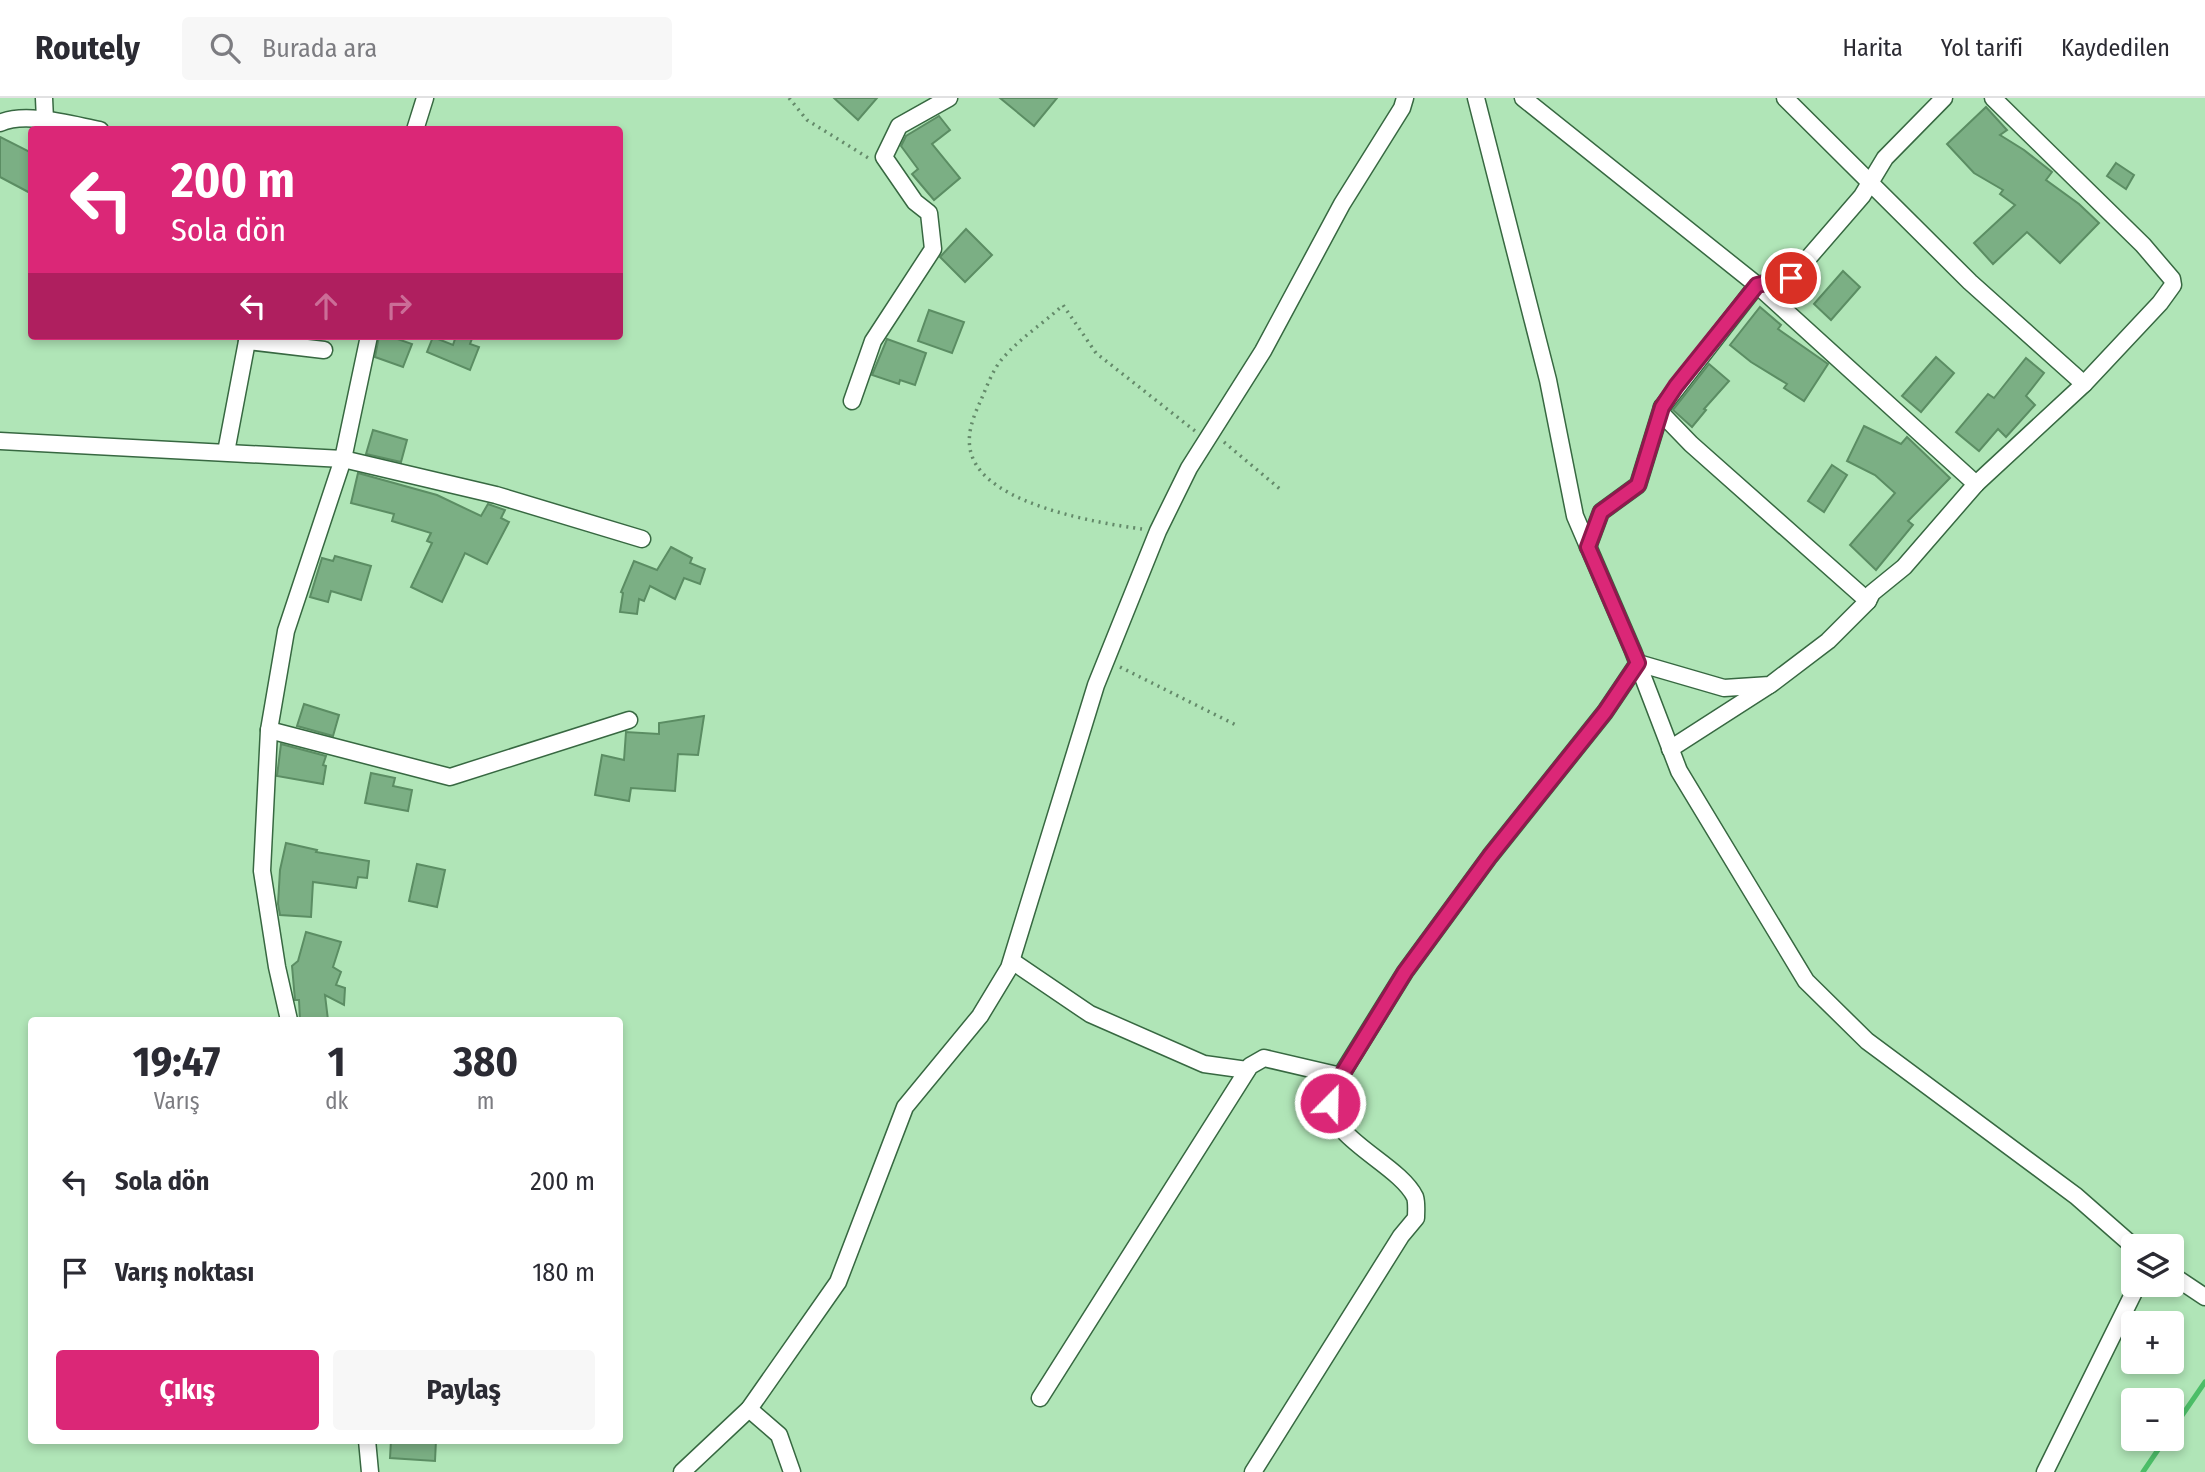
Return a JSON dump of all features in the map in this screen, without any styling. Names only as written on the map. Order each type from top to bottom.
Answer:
[{"type":"street","points":[[44,98],[44,120]]},
{"type":"street","points":[[416,126],[425,98]]},
{"type":"street","points":[[852,401],[873,341],[933,249],[929,213],[915,202],[884,158],[899,126],[949,98]]},
{"type":"street","points":[[682,1472],[749,1409],[838,1282],[905,1107],[980,1016],[1012,961],[1096,685],[1158,531],[1189,468],[1262,351],[1342,204],[1404,103],[1419,98]]},
{"type":"street","points":[[1476,98],[1548,380],[1575,516],[1638,663],[1679,771],[1805,981],[1867,1041],[2076,1196],[2121,1235]]},
{"type":"street","points":[[1523,98],[1757,285],[1976,484]]},
{"type":"street","points":[[1785,98],[1970,282],[2084,384]]},
{"type":"street","points":[[1588,547],[1601,512],[1638,485],[1662,407],[1757,285],[1791,278],[1862,196],[1885,158],[1944,98]]},
{"type":"street","points":[[1670,749],[1770,685],[1828,641],[1868,601],[1872,593],[1903,567],[1976,484],[2084,384],[2160,303],[2173,285],[2172,279],[2143,245],[1993,98]]},
{"type":"street","points":[[0,123],[10,119],[44,120],[78,126]]},
{"type":"street","points":[[226,452],[248,340]]},
{"type":"street","points":[[256,340],[324,349]]},
{"type":"street","points":[[288,1017],[277,967],[262,871],[269,730],[286,631],[343,459],[368,340]]},
{"type":"street","points":[[1662,407],[1662,414],[1691,444],[1868,601]]},
{"type":"street","points":[[0,441],[343,459],[496,495],[642,539]]},
{"type":"street","points":[[1638,663],[1724,688],[1770,685]]},
{"type":"street","points":[[1253,1472],[1401,1236],[1416,1218],[1416,1199],[1401,1177],[1352,1139],[1335,1120],[1330,1103],[1335,1086],[1405,972],[1490,856],[1605,712],[1638,663]]},
{"type":"street","points":[[269,730],[450,777],[629,720]]},
{"type":"street","points":[[1012,961],[1090,1014],[1204,1064],[1247,1070]]},
{"type":"street","points":[[1040,1398],[1250,1066],[1264,1058],[1340,1076]]},
{"type":"street","points":[[2184,1283],[2205,1297]]},
{"type":"street","points":[[2045,1472],[2132,1297]]},
{"type":"street","points":[[749,1409],[779,1435],[792,1472]]},
{"type":"street","points":[[367,1444],[370,1472]]},
{"type":"path","points":[[789,98],[807,120],[869,159],[884,158]]},
{"type":"path","points":[[1158,531],[1098,523],[1023,502],[987,477],[972,456],[970,423],[1001,360],[1022,337],[1063,305],[1096,353],[1177,419],[1210,435],[1280,489]]},
{"type":"path","points":[[1106,660],[1236,725]]},
{"type":"building","points":[[834,98],[877,98],[858,120]]},
{"type":"building","points":[[1000,98],[1057,98],[1034,126]]},
{"type":"building","points":[[1986,107],[2007,130],[2000,135],[2052,172],[2046,180],[2079,204],[2099,223],[2060,263],[2027,232],[1993,264],[1974,243],[2015,205],[2000,194],[2003,190],[1974,173],[1947,144]]},
{"type":"building","points":[[939,116],[950,130],[932,144],[960,178],[934,200],[912,174],[918,169],[901,146],[906,136]]},
{"type":"building","points":[[0,137],[28,151],[28,192],[0,177]]},
{"type":"building","points":[[2116,163],[2134,175],[2126,189],[2107,176]]},
{"type":"building","points":[[966,229],[992,255],[965,282],[940,257]]},
{"type":"building","points":[[1843,271],[1860,287],[1831,320],[1814,304]]},
{"type":"building","points":[[1760,307],[1781,325],[1778,329],[1828,364],[1804,401],[1784,388],[1787,384],[1751,362],[1730,345]]},
{"type":"building","points":[[929,310],[964,322],[952,353],[918,341]]},
{"type":"building","points":[[887,339],[926,353],[915,385],[900,380],[899,384],[872,375]]},
{"type":"building","points":[[378,340],[400,340],[412,344],[403,367],[375,357]]},
{"type":"building","points":[[432,340],[453,345],[455,340],[472,340],[470,344],[479,347],[470,370],[427,352]]},
{"type":"building","points":[[1936,357],[1954,373],[1921,412],[1902,396]]},
{"type":"building","points":[[2026,358],[2044,373],[2026,396],[2035,405],[2006,437],[1998,429],[1979,451],[1956,432],[1988,394],[1994,398]]},
{"type":"building","points":[[1709,364],[1729,381],[1692,427],[1673,410]]},
{"type":"building","points":[[1864,426],[1901,444],[1907,437],[1950,478],[1908,521],[1913,525],[1876,570],[1850,545],[1895,493],[1875,475],[1847,461]]},
{"type":"building","points":[[373,430],[407,440],[401,462],[366,454]]},
{"type":"building","points":[[1832,465],[1847,475],[1824,512],[1808,501]]},
{"type":"building","points":[[358,473],[437,495],[481,516],[488,504],[505,510],[501,518],[509,522],[487,564],[465,553],[442,602],[411,587],[432,543],[427,541],[431,533],[392,521],[394,514],[351,503]]},
{"type":"building","points":[[671,547],[692,558],[690,563],[705,569],[700,584],[684,578],[675,599],[650,586],[644,601],[639,599],[637,614],[620,612],[621,592],[634,561],[657,570]]},
{"type":"building","points":[[335,556],[371,566],[361,600],[331,591],[328,602],[310,597],[322,558],[333,561]]},
{"type":"building","points":[[304,704],[339,715],[333,736],[297,726]]},
{"type":"building","points":[[704,716],[698,755],[678,754],[675,791],[631,788],[629,801],[595,795],[602,755],[624,760],[626,732],[659,734],[659,723]]},
{"type":"building","points":[[281,744],[326,756],[323,784],[277,776]]},
{"type":"building","points":[[371,773],[395,778],[393,786],[412,790],[408,811],[365,803]]},
{"type":"building","points":[[286,843],[317,850],[316,852],[369,861],[367,878],[358,877],[356,888],[313,882],[311,917],[280,915],[280,870]]},
{"type":"building","points":[[417,864],[445,870],[437,907],[409,901]]},
{"type":"building","points":[[306,932],[341,942],[333,967],[341,972],[336,985],[345,988],[344,1005],[325,995],[328,1017],[300,1017],[299,1000],[295,1000],[292,966],[298,961]]},
{"type":"building","points":[[391,1444],[436,1444],[435,1461],[390,1458]]},
{"type":"waterway","points":[[2184,1413],[2205,1382]]},
{"type":"waterway","points":[[2143,1472],[2157,1451]]},
{"type":"route","points":[[1330,1103],[1335,1086],[1405,972],[1490,856],[1605,712],[1638,663],[1588,547],[1601,512],[1638,485],[1662,407],[1716,335],[1757,285],[1791,278]]}]
